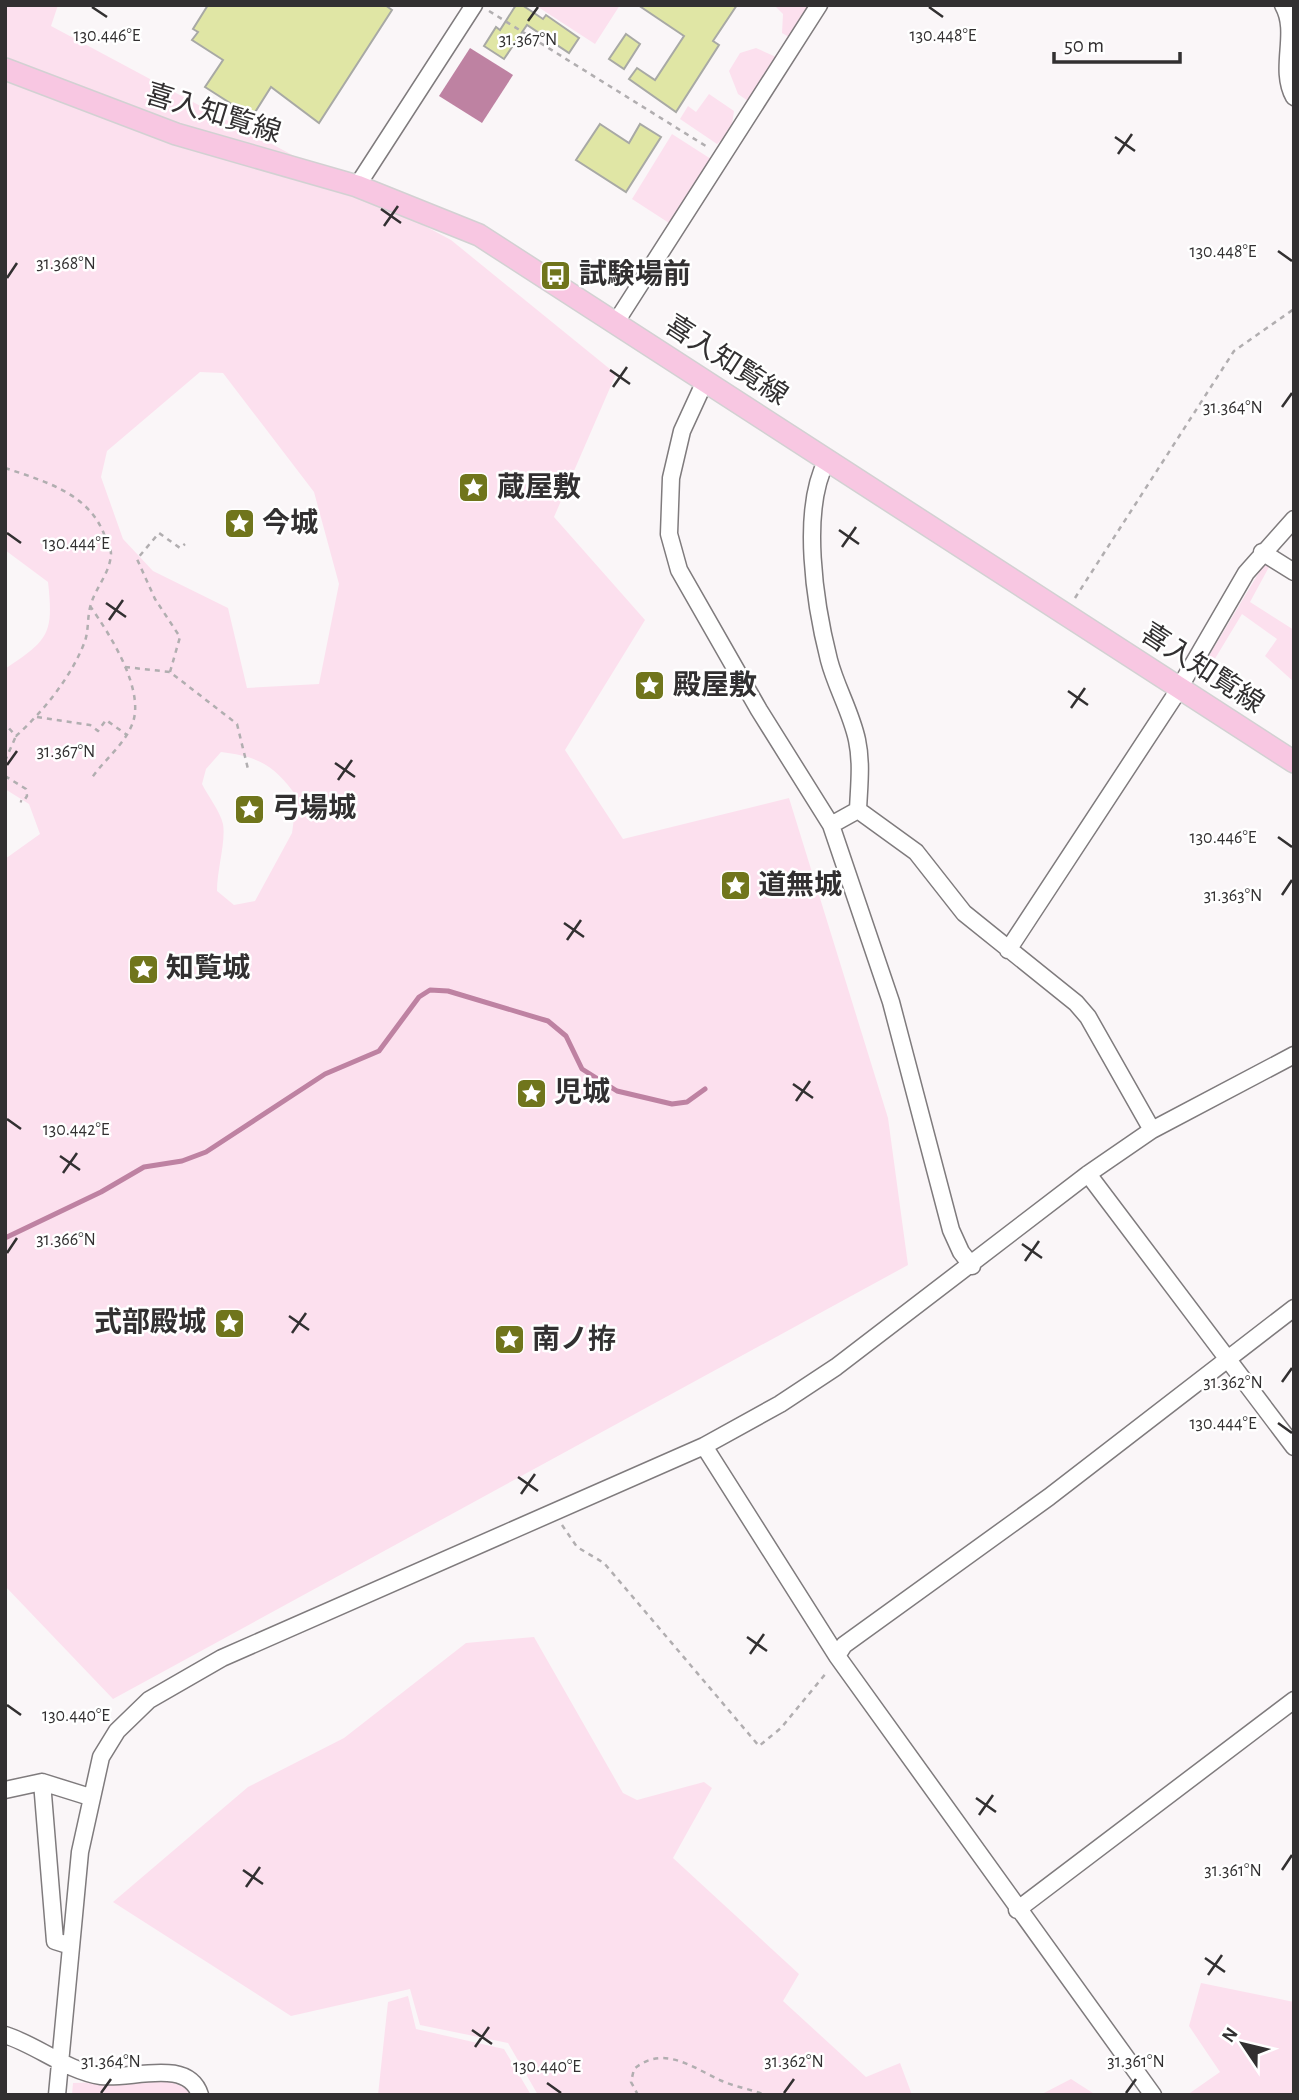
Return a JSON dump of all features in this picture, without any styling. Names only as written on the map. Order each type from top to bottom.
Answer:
[{"type":"main road","name":"喜入知覧線","points":[[5,69],[176,134],[357,187],[479,235],[1294,762]]},
{"type":"street","points":[[357,187],[474,5]]},
{"type":"street","points":[[616,322],[819,5]]},
{"type":"street","points":[[1283,5],[1290,20],[1287,77],[1294,97]]},
{"type":"street","points":[[705,381],[682,431],[671,478],[668,503],[669,534],[679,570],[759,710],[831,825],[891,1002],[951,1230],[961,1252],[972,1266]]},
{"type":"street","points":[[827,460],[818,477],[813,505],[815,566],[819,608],[829,659],[859,750],[858,810]]},
{"type":"street","points":[[1008,950],[1179,688],[1247,573],[1262,552],[1294,519]]},
{"type":"street","points":[[1262,552],[1294,572]]},
{"type":"street","points":[[831,825],[858,810]]},
{"type":"street","points":[[858,810],[916,852],[964,913],[1076,1003],[1088,1017],[1152,1130]]},
{"type":"street","points":[[57,2095],[80,1852],[90,1797],[102,1757],[117,1731],[149,1700],[222,1658],[704,1446],[780,1404],[836,1367],[972,1266],[1088,1174],[1152,1130],[1294,1055]]},
{"type":"street","points":[[1088,1174],[1294,1447]]},
{"type":"street","points":[[837,1656],[844,1645],[1049,1497],[1294,1308]]},
{"type":"street","points":[[704,1446],[837,1656],[1017,1910],[1153,2095]]},
{"type":"street","points":[[1017,1910],[1294,1700]]},
{"type":"street","points":[[5,1790],[42,1782],[90,1797]]},
{"type":"street","points":[[42,1782],[55,1941],[71,1946]]},
{"type":"street","points":[[5,2035],[100,2076],[178,2074],[190,2079],[200,2095]]},
{"type":"path","points":[[481,5],[723,157]]},
{"type":"path","points":[[1065,613],[1234,351],[1294,309]]},
{"type":"path","points":[[5,468],[64,491],[94,513],[111,552],[108,570],[90,606],[85,640],[37,718],[16,736],[5,761]]},
{"type":"path","points":[[170,671],[180,637],[155,599],[137,559],[159,533],[180,548],[185,544]]},
{"type":"path","points":[[90,606],[110,633],[125,667],[134,711],[134,721],[127,735],[91,779]]},
{"type":"path","points":[[125,667],[170,671],[237,724],[248,769]]},
{"type":"path","points":[[37,718],[90,725],[98,731],[106,720],[127,735]]},
{"type":"path","points":[[5,724],[16,736]]},
{"type":"path","points":[[5,776],[26,789],[27,796],[23,802],[20,801]]},
{"type":"path","points":[[555,1513],[578,1547],[604,1563],[759,1746],[781,1728],[823,1679],[837,1656]]},
{"type":"path","points":[[638,2095],[631,2082],[634,2069],[650,2060],[663,2058],[686,2062],[724,2082],[765,2095]]},
{"type":"shaded area","points":[[5,5],[58,5],[51,26],[451,240],[616,374],[554,517],[645,620],[565,750],[623,839],[789,798],[888,1118],[908,1265],[113,1699],[5,1586],[5,859],[40,834],[29,804],[5,789],[5,669],[31,651],[45,634],[50,600],[48,582],[5,550]],"holes":[[[200,372],[223,373],[314,492],[339,584],[319,684],[247,688],[228,608],[153,571],[123,539],[101,477],[107,451]],[[221,752],[265,764],[281,777],[297,797],[292,833],[255,901],[234,905],[217,891],[223,824],[202,784],[206,769]]]},
{"type":"shaded area","points":[[535,5],[620,5],[595,44]]},
{"type":"shaded area","points":[[774,5],[810,5],[789,37],[782,33],[783,14]]},
{"type":"shaded area","points":[[470,48],[513,75],[482,123],[439,96]]},
{"type":"shaded area","points":[[756,48],[776,57],[748,101],[738,94],[729,71],[740,53]]},
{"type":"shaded area","points":[[709,94],[734,111],[731,131],[717,144],[680,119],[688,106],[696,112]]},
{"type":"shaded area","points":[[672,134],[711,159],[669,223],[632,199]]},
{"type":"shaded area","points":[[1264,564],[1269,567],[1250,602],[1294,630],[1294,682],[1265,656],[1277,639],[1242,614],[1213,662],[1207,659]]},
{"type":"shaded area","points":[[534,1637],[623,1793],[637,1800],[704,1782],[712,1788],[673,1858],[799,1974],[783,2001],[866,2077],[900,2063],[912,2095],[538,2095],[508,2043],[420,2025],[410,1989],[291,2016],[113,1902],[248,1787],[344,1738],[466,1643]]},
{"type":"shaded area","points":[[1201,1983],[1294,2002],[1294,2095],[1187,2095],[1220,2072],[1189,2026]]},
{"type":"shaded area","points":[[408,1996],[416,2029],[504,2049],[531,2095],[378,2095],[388,2002]]},
{"type":"shaded area","points":[[1071,2079],[1096,2095],[1040,2095]]},
{"type":"shaded area","points":[[166,2080],[193,2091],[194,2095],[72,2095],[73,2083]]},
{"type":"building","points":[[208,5],[385,5],[392,10],[319,123],[271,87],[252,117],[205,87],[223,60],[192,40],[198,32],[193,29]]},
{"type":"building","points":[[516,5],[522,5],[543,19],[546,15],[579,38],[569,53],[527,25],[504,59],[484,46],[496,27],[500,30]]},
{"type":"building","points":[[638,5],[737,5],[713,41],[719,45],[676,112],[629,79],[637,68],[655,80],[684,36]]},
{"type":"building","points":[[626,34],[640,44],[624,69],[609,59]]},
{"type":"building","points":[[600,124],[629,143],[640,124],[661,137],[626,192],[576,160]]},
{"type":"waterway","points":[[5,1238],[101,1192],[144,1167],[182,1161],[206,1152],[325,1074],[379,1051],[419,997],[430,990],[448,991],[548,1021],[566,1036],[582,1069],[617,1091],[672,1104],[687,1102],[705,1089]]},
{"type":"place","name":"試験場前","points":[[556,275]]},
{"type":"place","name":"蔵屋敷","points":[[474,488]]},
{"type":"place","name":"今城","points":[[239,524]]},
{"type":"place","name":"殿屋敷","points":[[650,686]]},
{"type":"place","name":"弓場城","points":[[249,809]]},
{"type":"place","name":"道無城","points":[[735,886]]},
{"type":"place","name":"知覧城","points":[[143,969]]},
{"type":"place","name":"児城","points":[[531,1093]]},
{"type":"place","name":"式部殿城","points":[[229,1323]]},
{"type":"place","name":"南ノ拵","points":[[509,1340]]}]
